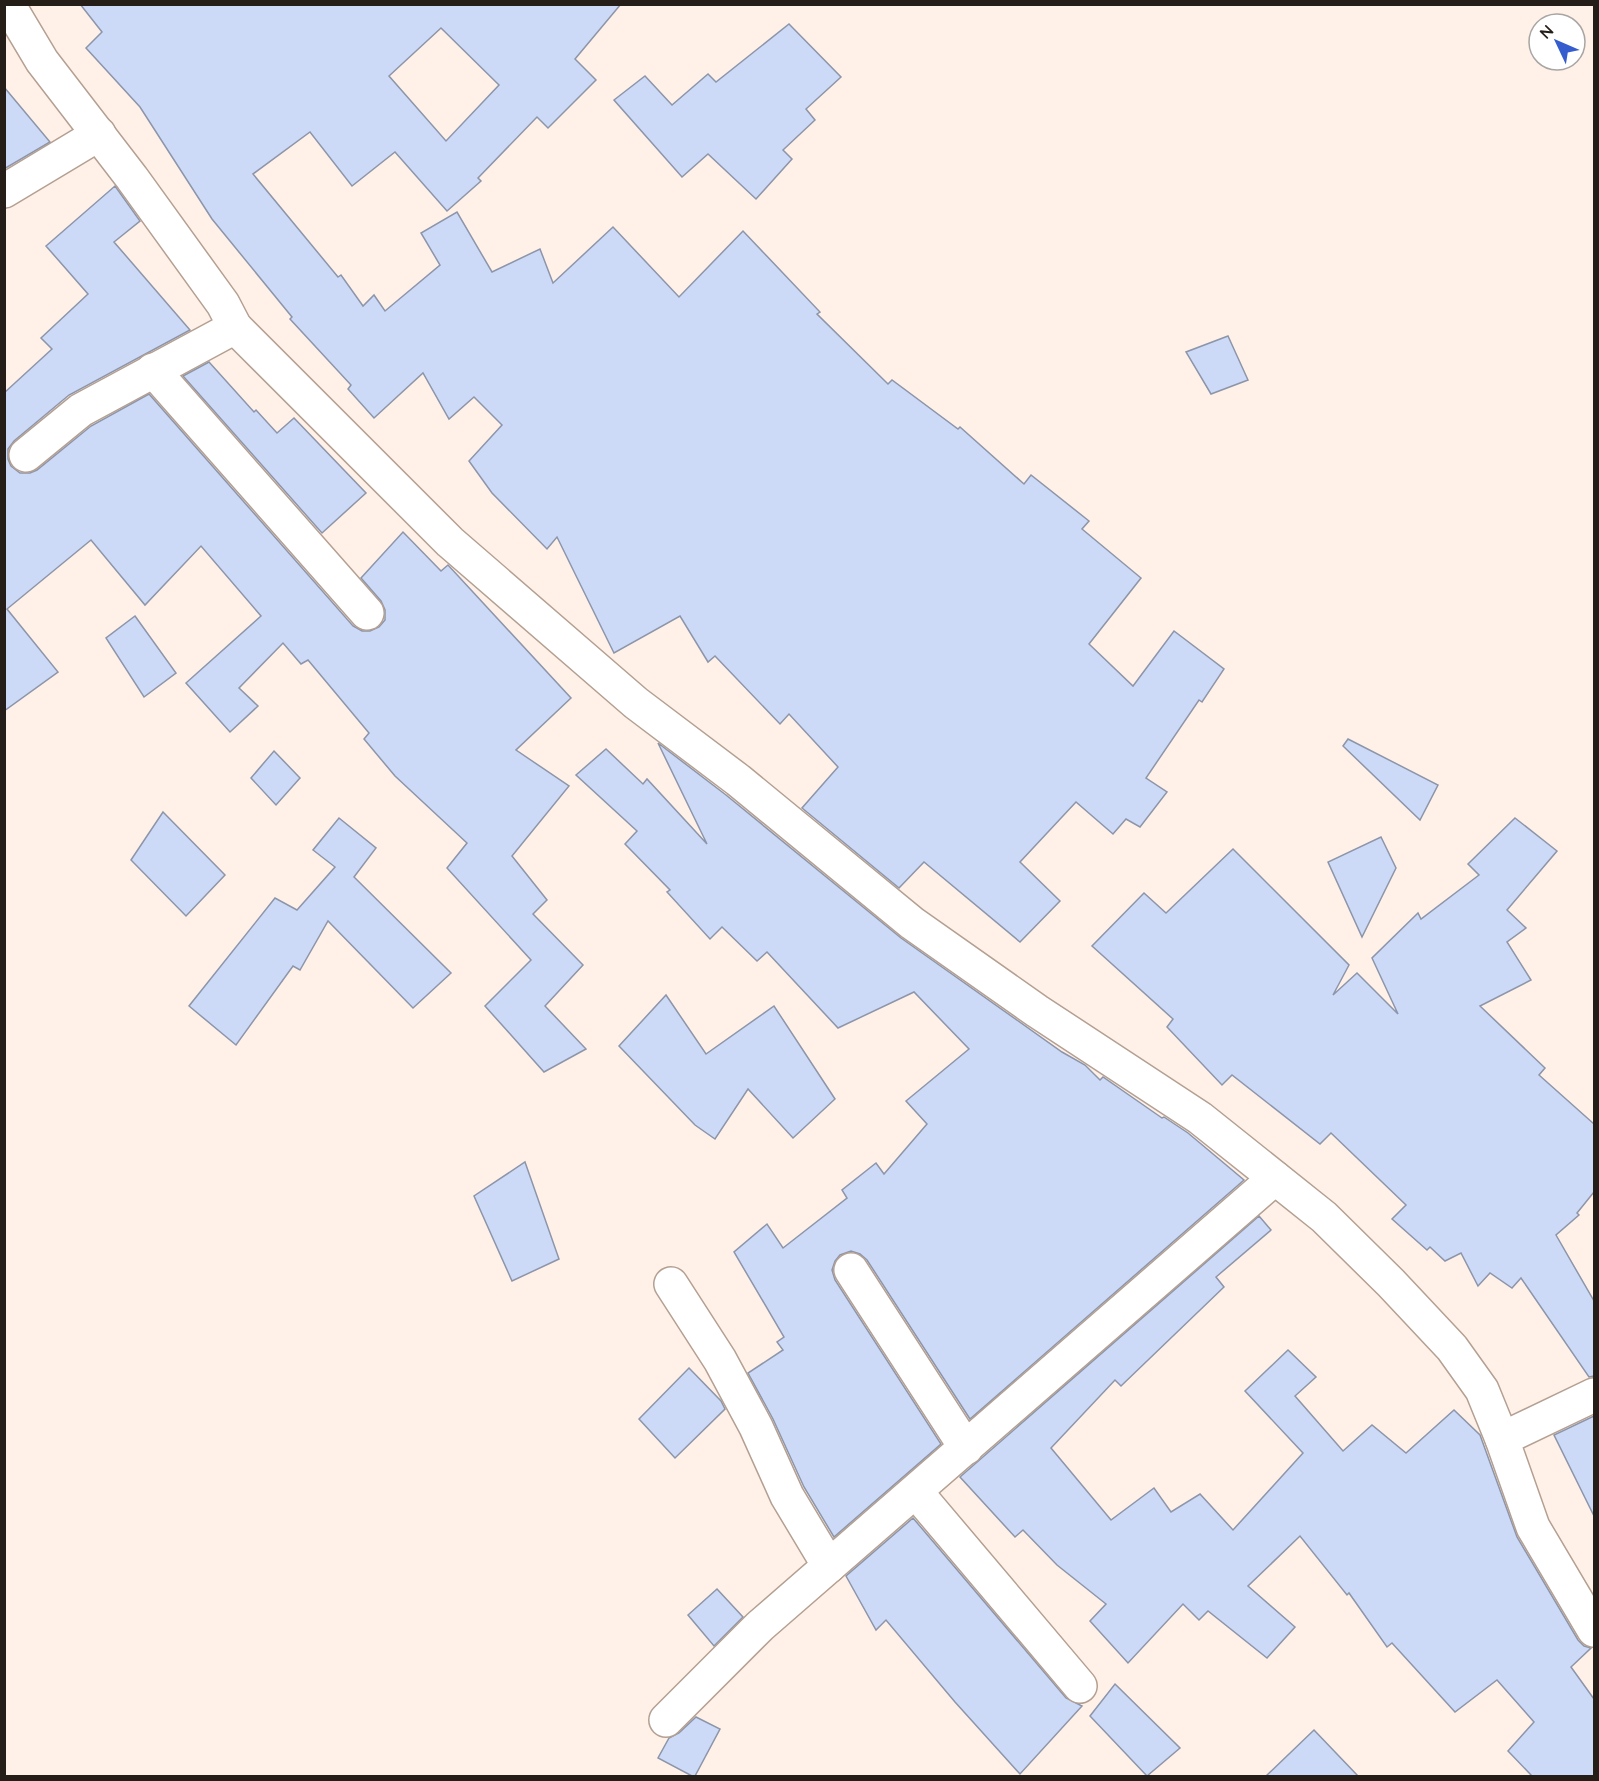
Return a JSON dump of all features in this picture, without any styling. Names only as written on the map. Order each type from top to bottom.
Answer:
[{"type":"street","points":[[8,4],[42,61],[99,134],[222,304],[235,327],[450,542],[636,703],[738,780],[912,924],[1037,1011],[1200,1118],[1324,1217],[1391,1283],[1452,1348],[1482,1390],[1533,1527],[1594,1630]]},
{"type":"street","points":[[4,191],[99,134]]},
{"type":"street","points":[[26,455],[81,410],[235,327]]},
{"type":"street","points":[[153,370],[367,613]]},
{"type":"street","points":[[666,1720],[760,1626],[1275,1178]]},
{"type":"street","points":[[851,1270],[966,1448]]},
{"type":"street","points":[[671,1284],[720,1360],[756,1427],[787,1496],[829,1566]]},
{"type":"street","points":[[1502,1439],[1594,1395]]},
{"type":"street","points":[[916,1492],[1080,1686]]},
{"type":"building","points":[[80,4],[621,4],[575,59],[596,80],[548,128],[537,117],[478,178],[481,181],[447,211],[395,152],[352,186],[310,132],[253,174],[338,277],[341,275],[363,306],[374,295],[385,311],[440,265],[421,233],[457,212],[492,272],[540,249],[553,283],[613,227],[679,297],[743,231],[820,312],[817,314],[888,384],[892,380],[958,429],[960,427],[1024,484],[1031,475],[1089,521],[1082,529],[1141,578],[1089,644],[1133,686],[1174,631],[1224,669],[1202,702],[1199,700],[1146,778],[1167,792],[1140,827],[1126,819],[1113,834],[1076,802],[1020,862],[1060,901],[1020,942],[924,862],[899,888],[802,808],[838,767],[789,714],[780,724],[715,656],[708,662],[680,616],[614,653],[557,537],[547,549],[492,493],[469,461],[502,425],[474,397],[449,419],[423,373],[374,418],[348,389],[351,385],[290,319],[292,317],[212,219],[140,107],[86,48],[102,32]],"holes":[[[441,28],[499,85],[446,141],[389,76]]]},
{"type":"building","points":[[789,24],[841,77],[806,109],[815,120],[783,150],[792,159],[756,199],[708,154],[682,177],[614,100],[645,76],[672,105],[708,74],[716,82]]},
{"type":"building","points":[[4,87],[50,142],[4,169]]},
{"type":"building","points":[[115,186],[140,221],[114,242],[190,330],[69,395],[14,441],[8,449],[11,466],[20,473],[37,470],[91,426],[149,394],[353,626],[362,631],[370,631],[379,627],[385,620],[385,610],[381,601],[361,578],[403,532],[441,571],[448,565],[571,698],[516,750],[569,786],[512,856],[547,900],[533,914],[583,965],[545,1006],[586,1049],[544,1072],[485,1006],[531,960],[447,868],[467,843],[395,776],[364,739],[369,733],[308,660],[301,664],[283,643],[239,688],[258,706],[230,732],[186,683],[261,616],[201,546],[145,605],[91,540],[7,609],[58,672],[4,711],[4,393],[52,349],[41,338],[88,294],[46,246]]},
{"type":"building","points":[[1228,336],[1248,380],[1211,394],[1186,352]]},
{"type":"building","points":[[209,362],[254,412],[256,410],[277,433],[294,418],[366,493],[322,533],[183,376]]},
{"type":"building","points":[[135,616],[176,673],[144,697],[106,638]]},
{"type":"building","points":[[1348,739],[1438,785],[1420,820],[1343,746]]},
{"type":"building","points":[[658,743],[726,795],[901,938],[1062,1052],[1085,1065],[1100,1080],[1103,1077],[1188,1133],[1244,1180],[970,1419],[867,1260],[851,1251],[840,1255],[832,1270],[835,1280],[941,1444],[834,1537],[804,1487],[773,1419],[748,1373],[783,1350],[777,1342],[784,1337],[734,1252],[767,1224],[783,1248],[847,1198],[842,1190],[876,1163],[884,1174],[927,1124],[906,1101],[969,1049],[914,992],[838,1028],[767,952],[757,961],[722,927],[710,939],[667,892],[670,890],[625,844],[637,831],[576,775],[606,749],[643,784],[647,779],[707,844]]},
{"type":"building","points":[[274,751],[300,778],[276,805],[251,778]]},
{"type":"building","points":[[163,812],[225,875],[186,916],[131,860]]},
{"type":"building","points":[[339,818],[376,848],[354,877],[451,973],[413,1008],[328,921],[300,970],[293,966],[236,1045],[189,1006],[275,898],[297,910],[335,867],[313,850]]},
{"type":"building","points":[[1515,818],[1557,851],[1507,910],[1526,928],[1507,942],[1531,980],[1480,1006],[1545,1068],[1539,1075],[1594,1124],[1594,1192],[1577,1213],[1579,1215],[1556,1235],[1594,1301],[1594,1376],[1589,1377],[1521,1278],[1512,1288],[1490,1273],[1478,1286],[1461,1253],[1445,1261],[1430,1247],[1427,1250],[1392,1219],[1406,1205],[1331,1133],[1320,1144],[1232,1075],[1222,1085],[1167,1027],[1173,1019],[1092,946],[1144,893],[1166,913],[1233,849],[1349,965],[1333,995],[1357,973],[1398,1014],[1372,958],[1418,913],[1421,919],[1479,875],[1468,864]]},
{"type":"building","points":[[1381,837],[1396,868],[1362,937],[1328,862]]},
{"type":"building","points":[[666,995],[706,1054],[774,1006],[835,1099],[793,1138],[748,1089],[715,1139],[695,1125],[619,1046]]},
{"type":"building","points":[[525,1162],[559,1259],[512,1281],[474,1196]]},
{"type":"building","points":[[1259,1216],[1271,1230],[1216,1277],[1224,1287],[1121,1386],[1115,1380],[1051,1448],[1111,1520],[1154,1488],[1171,1512],[1200,1494],[1233,1530],[1303,1453],[1245,1391],[1288,1350],[1316,1377],[1295,1396],[1343,1451],[1372,1425],[1406,1453],[1454,1410],[1480,1435],[1517,1537],[1578,1640],[1584,1646],[1591,1648],[1571,1667],[1594,1699],[1594,1776],[1532,1776],[1508,1751],[1534,1722],[1497,1680],[1455,1712],[1392,1643],[1387,1647],[1349,1593],[1347,1595],[1300,1536],[1248,1586],[1295,1627],[1267,1658],[1208,1611],[1199,1620],[1183,1604],[1128,1663],[1090,1621],[1106,1604],[1057,1565],[1023,1530],[1015,1537],[960,1477]]},
{"type":"building","points":[[689,1368],[721,1401],[725,1409],[675,1458],[639,1419]]},
{"type":"building","points":[[1594,1416],[1594,1516],[1554,1435]]},
{"type":"building","points":[[913,1518],[1066,1698],[1082,1706],[1020,1774],[886,1620],[876,1630],[846,1576]]},
{"type":"building","points":[[717,1589],[743,1617],[714,1646],[688,1615]]},
{"type":"building","points":[[1115,1684],[1180,1748],[1147,1776],[1090,1716]]},
{"type":"building","points":[[696,1717],[720,1729],[695,1776],[692,1776],[658,1758],[669,1738],[679,1733]]},
{"type":"building","points":[[1314,1730],[1358,1776],[1266,1776]]}]
